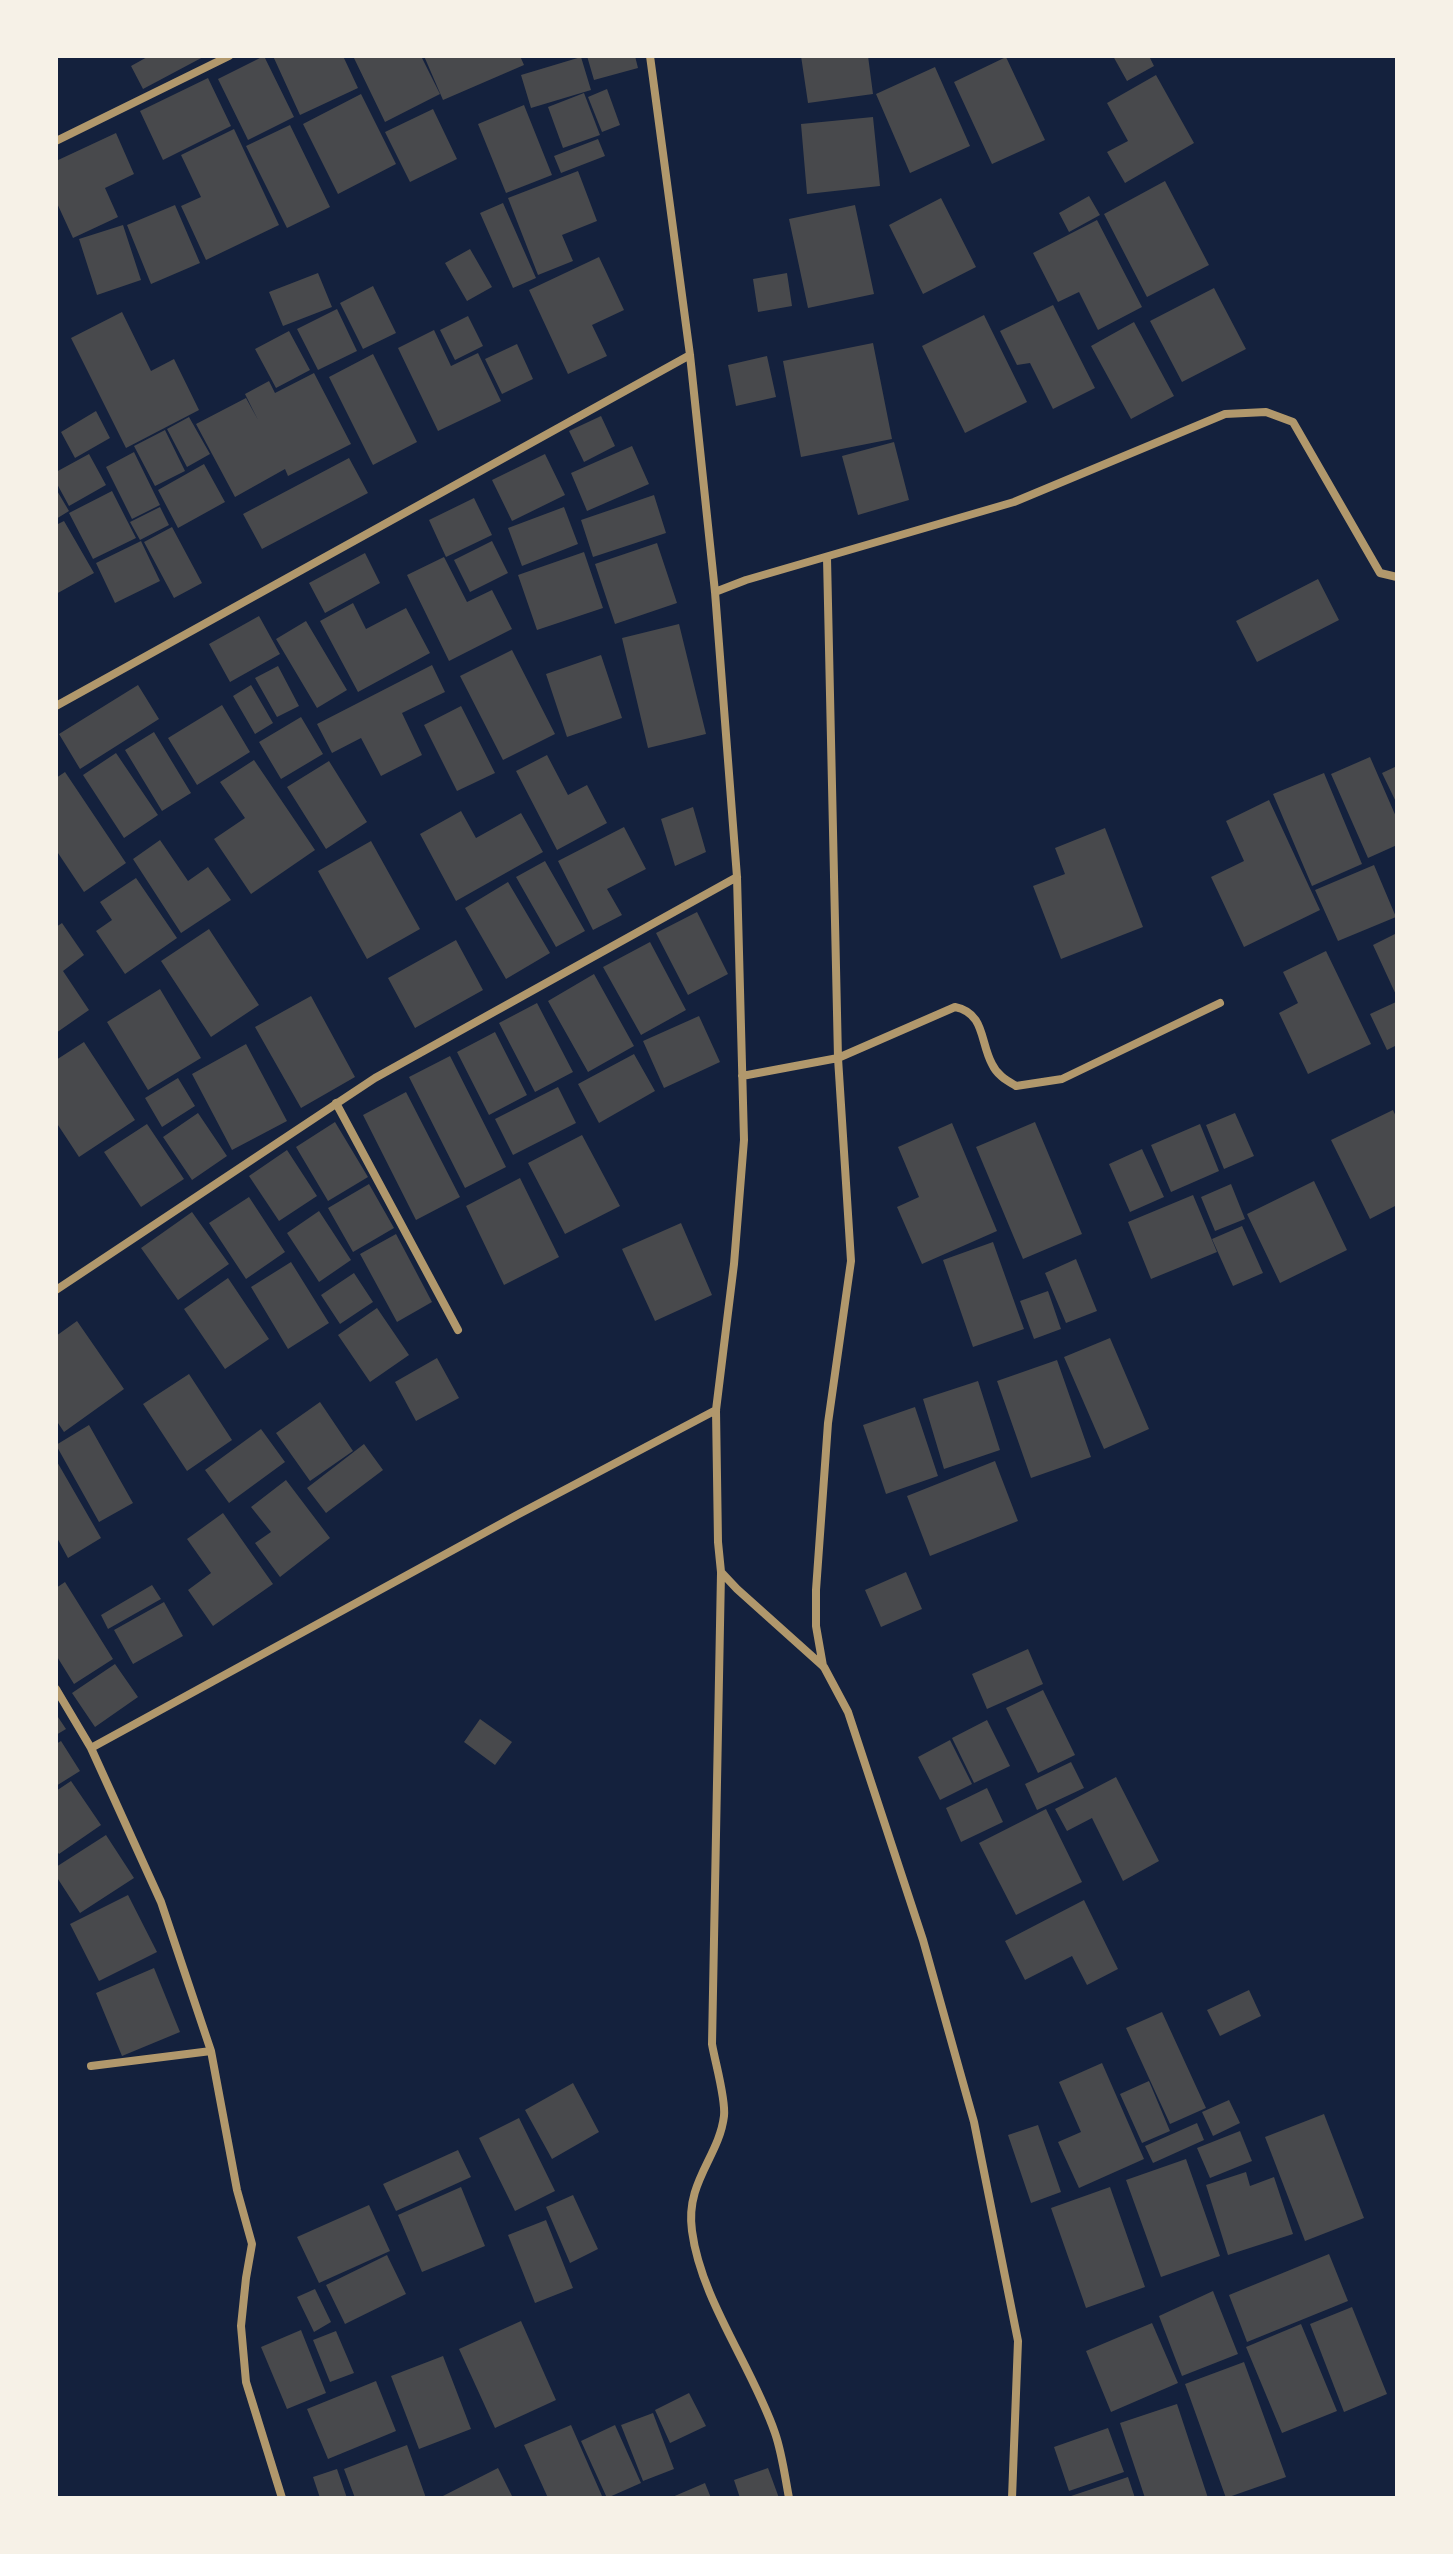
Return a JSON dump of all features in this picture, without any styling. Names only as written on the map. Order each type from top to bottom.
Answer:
[{"type":"street","points":[[56,141],[229,56]]},
{"type":"street","points":[[650,56],[690,355],[715,592],[737,877],[744,1140],[734,1264],[716,1410],[721,1572],[712,2044],[725,2113],[720,2134],[699,2176],[693,2198],[691,2228],[699,2268],[775,2434],[789,2498]]},
{"type":"street","points":[[56,706],[690,355]]},
{"type":"street","points":[[715,592],[746,580],[1014,502],[1225,414],[1266,412],[1293,422],[1380,573],[1397,577]]},
{"type":"street","points":[[827,558],[838,1058],[851,1261],[828,1423],[816,1626],[824,1667],[848,1712],[923,1940],[974,2122],[1018,2341],[1012,2498]]},
{"type":"street","points":[[56,1290],[389,1070],[737,877]]},
{"type":"street","points":[[742,1076],[838,1058],[955,1007],[966,1009],[974,1015],[991,1064],[1000,1076],[1016,1086],[1025,1085],[1062,1079],[1220,1003]]},
{"type":"street","points":[[336,1103],[458,1330]]},
{"type":"street","points":[[91,1748],[716,1410]]},
{"type":"street","points":[[721,1572],[824,1667]]},
{"type":"street","points":[[56,1689],[91,1748],[161,1902],[211,2051],[237,2190],[252,2244],[241,2326],[246,2382],[282,2498]]},
{"type":"street","points":[[91,2066],[211,2051]]},
{"type":"building","points":[[149,56],[205,56],[143,89],[131,66]]},
{"type":"building","points":[[264,56],[294,117],[248,140],[218,79]]},
{"type":"building","points":[[273,56],[343,56],[358,88],[300,115]]},
{"type":"building","points":[[353,56],[421,56],[440,94],[385,122]]},
{"type":"building","points":[[424,56],[520,56],[524,65],[443,100]]},
{"type":"building","points":[[587,56],[635,56],[638,68],[594,80]]},
{"type":"building","points":[[801,56],[868,56],[873,94],[808,103]]},
{"type":"building","points":[[1113,56],[1149,56],[1154,66],[1127,81]]},
{"type":"building","points":[[581,57],[591,90],[531,108],[521,75]]},
{"type":"building","points":[[1006,57],[1045,140],[992,164],[954,82]]},
{"type":"building","points":[[935,67],[970,146],[910,173],[876,94]]},
{"type":"building","points":[[1156,75],[1194,143],[1125,183],[1107,152],[1128,141],[1107,103]]},
{"type":"building","points":[[208,78],[231,126],[163,160],[140,111]]},
{"type":"building","points":[[607,89],[620,125],[602,132],[588,97]]},
{"type":"building","points":[[584,93],[600,135],[563,148],[548,107]]},
{"type":"building","points":[[361,94],[396,164],[338,194],[303,124]]},
{"type":"building","points":[[524,105],[552,175],[506,193],[478,124]]},
{"type":"building","points":[[433,109],[457,159],[410,182],[385,132]]},
{"type":"building","points":[[873,117],[880,186],[807,194],[801,124]]},
{"type":"building","points":[[290,125],[330,207],[287,228],[246,146]]},
{"type":"building","points":[[234,129],[279,225],[206,260],[181,206],[201,197],[181,155]]},
{"type":"building","points":[[116,133],[134,174],[105,188],[118,217],[73,238],[56,201],[56,161]]},
{"type":"building","points":[[598,139],[605,156],[561,173],[554,156]]},
{"type":"building","points":[[578,171],[597,221],[562,235],[573,261],[538,275],[508,198]]},
{"type":"building","points":[[1165,181],[1209,265],[1147,297],[1104,214]]},
{"type":"building","points":[[1089,196],[1100,215],[1069,232],[1059,213]]},
{"type":"building","points":[[941,198],[976,267],[923,294],[889,225]]},
{"type":"building","points":[[503,203],[536,278],[513,288],[480,213]]},
{"type":"building","points":[[175,205],[200,263],[151,284],[127,225]]},
{"type":"building","points":[[855,205],[874,294],[808,308],[789,219]]},
{"type":"building","points":[[1097,220],[1142,307],[1098,330],[1079,292],[1058,302],[1033,253]]},
{"type":"building","points":[[123,225],[141,280],[97,295],[79,239]]},
{"type":"building","points":[[470,249],[492,287],[467,301],[445,263]]},
{"type":"building","points":[[599,257],[624,310],[592,325],[607,356],[568,374],[529,290]]},
{"type":"building","points":[[318,273],[332,307],[283,326],[269,292]]},
{"type":"building","points":[[787,273],[792,306],[758,312],[753,279]]},
{"type":"building","points":[[373,286],[396,333],[363,349],[340,303]]},
{"type":"building","points":[[1214,288],[1246,349],[1182,382],[1150,321]]},
{"type":"building","points":[[1053,305],[1095,388],[1053,409],[1030,363],[1017,365],[1000,331]]},
{"type":"building","points":[[337,309],[357,351],[318,370],[297,329]]},
{"type":"building","points":[[122,312],[151,371],[174,359],[199,410],[126,448],[71,338]]},
{"type":"building","points":[[984,315],[1027,402],[965,433],[922,346]]},
{"type":"building","points":[[468,316],[483,346],[455,360],[440,330]]},
{"type":"building","points":[[1134,322],[1174,396],[1131,419],[1091,346]]},
{"type":"building","points":[[434,330],[451,366],[478,353],[501,401],[438,431],[398,348]]},
{"type":"building","points":[[289,331],[310,370],[276,388],[255,349]]},
{"type":"building","points":[[873,343],[892,439],[801,457],[783,361]]},
{"type":"building","points":[[517,344],[533,379],[502,394],[485,359]]},
{"type":"building","points":[[373,354],[417,442],[373,465],[329,377]]},
{"type":"building","points":[[767,356],[776,397],[736,406],[728,365]]},
{"type":"building","points":[[314,373],[351,444],[288,476],[285,469],[235,497],[196,424],[246,398],[258,420],[245,394],[269,381],[275,393]]},
{"type":"building","points":[[96,411],[110,438],[75,458],[61,432]]},
{"type":"building","points":[[601,416],[615,446],[584,462],[569,431]]},
{"type":"building","points":[[189,417],[210,454],[187,467],[167,429]]},
{"type":"building","points":[[165,430],[185,471],[155,486],[134,446]]},
{"type":"building","points":[[894,442],[909,500],[858,515],[842,456]]},
{"type":"building","points":[[632,446],[649,484],[587,511],[571,473]]},
{"type":"building","points":[[134,452],[160,505],[132,519],[106,467]]},
{"type":"building","points":[[89,454],[106,485],[69,506],[56,482],[56,472]]},
{"type":"building","points":[[545,454],[565,495],[512,521],[492,480]]},
{"type":"building","points":[[349,458],[368,493],[262,549],[243,514]]},
{"type":"building","points":[[204,464],[225,502],[178,528],[158,490]]},
{"type":"building","points":[[56,489],[69,511],[56,519]]},
{"type":"building","points":[[112,491],[136,538],[93,559],[69,513]]},
{"type":"building","points":[[654,495],[666,533],[593,557],[581,520]]},
{"type":"building","points":[[474,498],[492,535],[446,557],[429,520]]},
{"type":"building","points":[[160,507],[169,525],[140,540],[130,522]]},
{"type":"building","points":[[564,507],[578,544],[522,566],[508,528]]},
{"type":"building","points":[[64,521],[94,573],[56,594],[56,525]]},
{"type":"building","points":[[172,527],[202,583],[174,598],[144,542]]},
{"type":"building","points":[[141,541],[160,581],[115,603],[96,563]]},
{"type":"building","points":[[492,541],[508,573],[470,592],[454,560]]},
{"type":"building","points":[[657,543],[677,603],[615,624],[595,564]]},
{"type":"building","points":[[584,552],[603,608],[537,630],[518,575]]},
{"type":"building","points":[[365,553],[380,583],[325,613],[309,583]]},
{"type":"building","points":[[444,557],[467,602],[492,590],[512,629],[449,661],[407,575]]},
{"type":"building","points":[[1318,579],[1339,620],[1257,662],[1236,621]]},
{"type":"building","points":[[353,603],[366,629],[406,608],[430,653],[358,692],[320,621]]},
{"type":"building","points":[[259,616],[280,654],[230,682],[209,644]]},
{"type":"building","points":[[306,621],[347,690],[317,708],[276,639]]},
{"type":"building","points":[[679,624],[706,734],[648,748],[622,638]]},
{"type":"building","points":[[512,650],[555,734],[503,760],[460,676]]},
{"type":"building","points":[[601,655],[622,718],[567,737],[546,674]]},
{"type":"building","points":[[432,665],[445,692],[402,713],[422,755],[381,776],[361,738],[332,753],[317,724]]},
{"type":"building","points":[[278,666],[299,706],[277,717],[255,678]]},
{"type":"building","points":[[138,685],[159,719],[80,769],[59,734]]},
{"type":"building","points":[[251,685],[273,723],[255,734],[233,696]]},
{"type":"building","points":[[222,705],[250,752],[197,785],[168,738]]},
{"type":"building","points":[[461,706],[495,773],[457,791],[424,725]]},
{"type":"building","points":[[301,717],[323,754],[281,779],[259,742]]},
{"type":"building","points":[[154,732],[191,793],[162,811],[125,750]]},
{"type":"building","points":[[116,753],[158,815],[124,838],[83,775]]},
{"type":"building","points":[[547,755],[568,795],[587,785],[607,823],[557,850],[516,771]]},
{"type":"building","points":[[1370,757],[1397,819],[1397,845],[1368,858],[1331,774]]},
{"type":"building","points":[[254,760],[315,850],[251,894],[214,839],[245,818],[220,782]]},
{"type":"building","points":[[329,761],[367,822],[326,849],[287,787]]},
{"type":"building","points":[[1397,766],[1397,804],[1382,773]]},
{"type":"building","points":[[65,772],[126,863],[84,892],[56,850],[56,778]]},
{"type":"building","points":[[1324,773],[1362,864],[1312,886],[1273,794]]},
{"type":"building","points":[[1269,800],[1320,910],[1244,947],[1211,877],[1244,861],[1226,821]]},
{"type":"building","points":[[693,807],[706,852],[675,866],[661,819]]},
{"type":"building","points":[[461,811],[476,838],[521,813],[543,852],[456,901],[420,834]]},
{"type":"building","points":[[624,827],[646,869],[607,889],[622,915],[593,930],[558,861]]},
{"type":"building","points":[[1105,828],[1143,927],[1061,959],[1033,886],[1065,874],[1055,848]]},
{"type":"building","points":[[160,840],[188,881],[208,867],[231,900],[181,933],[133,859]]},
{"type":"building","points":[[371,841],[420,929],[367,959],[318,871]]},
{"type":"building","points":[[545,861],[585,931],[556,947],[516,877]]},
{"type":"building","points":[[1374,865],[1396,917],[1338,941],[1315,890]]},
{"type":"building","points":[[136,878],[177,938],[125,974],[96,931],[112,920],[100,902]]},
{"type":"building","points":[[508,882],[550,953],[506,979],[465,908]]},
{"type":"building","points":[[697,912],[728,974],[688,995],[656,933]]},
{"type":"building","points":[[62,923],[84,955],[63,971],[89,1010],[56,1033],[56,927]]},
{"type":"building","points":[[209,929],[259,1005],[211,1037],[161,961]]},
{"type":"building","points":[[1397,933],[1397,997],[1373,945]]},
{"type":"building","points":[[456,940],[483,990],[415,1028],[388,978]]},
{"type":"building","points":[[650,942],[686,1010],[641,1035],[603,967]]},
{"type":"building","points":[[1326,951],[1371,1044],[1308,1074],[1279,1013],[1298,1003],[1283,972]]},
{"type":"building","points":[[594,974],[634,1046],[588,1072],[548,1001]]},
{"type":"building","points":[[160,989],[201,1058],[148,1090],[107,1022]]},
{"type":"building","points":[[311,996],[355,1077],[301,1108],[255,1027]]},
{"type":"building","points":[[1396,1002],[1397,1045],[1387,1050],[1370,1014]]},
{"type":"building","points":[[537,1003],[573,1072],[535,1092],[499,1023]]},
{"type":"building","points":[[699,1016],[720,1062],[664,1088],[643,1041]]},
{"type":"building","points":[[495,1032],[527,1095],[489,1115],[457,1052]]},
{"type":"building","points":[[84,1042],[135,1120],[79,1157],[56,1122],[56,1060]]},
{"type":"building","points":[[246,1044],[287,1121],[232,1150],[192,1074]]},
{"type":"building","points":[[634,1054],[655,1091],[599,1123],[578,1084]]},
{"type":"building","points":[[450,1056],[506,1167],[465,1188],[409,1077]]},
{"type":"building","points":[[178,1078],[195,1106],[162,1127],[145,1098]]},
{"type":"building","points":[[558,1087],[576,1123],[513,1155],[495,1119]]},
{"type":"building","points":[[406,1092],[460,1197],[416,1220],[363,1115]]},
{"type":"building","points":[[1393,1110],[1397,1119],[1397,1205],[1370,1219],[1331,1140]]},
{"type":"building","points":[[198,1113],[227,1156],[192,1180],[163,1137]]},
{"type":"building","points":[[1235,1113],[1254,1156],[1224,1169],[1206,1125]]},
{"type":"building","points":[[335,1122],[368,1177],[328,1201],[296,1147]]},
{"type":"building","points":[[1035,1122],[1082,1234],[1023,1259],[976,1147]]},
{"type":"building","points":[[952,1123],[997,1231],[922,1264],[897,1207],[919,1197],[898,1147]]},
{"type":"building","points":[[147,1124],[184,1179],[141,1207],[104,1152]]},
{"type":"building","points":[[1200,1124],[1219,1171],[1171,1192],[1151,1145]]},
{"type":"building","points":[[582,1135],[620,1206],[565,1234],[528,1163]]},
{"type":"building","points":[[1142,1149],[1164,1197],[1130,1212],[1109,1164]]},
{"type":"building","points":[[287,1150],[317,1196],[279,1221],[249,1176]]},
{"type":"building","points":[[520,1178],[559,1257],[504,1285],[466,1206]]},
{"type":"building","points":[[1314,1181],[1347,1250],[1280,1283],[1247,1214]]},
{"type":"building","points":[[369,1184],[394,1228],[353,1252],[328,1208]]},
{"type":"building","points":[[1231,1184],[1245,1219],[1215,1231],[1201,1197]]},
{"type":"building","points":[[1193,1195],[1217,1252],[1151,1279],[1128,1222]]},
{"type":"building","points":[[249,1197],[285,1252],[246,1279],[209,1223]]},
{"type":"building","points":[[319,1211],[351,1260],[319,1282],[287,1233]]},
{"type":"building","points":[[192,1212],[229,1264],[178,1300],[141,1248]]},
{"type":"building","points":[[681,1223],[712,1295],[655,1321],[622,1249]]},
{"type":"building","points":[[1242,1226],[1263,1273],[1233,1286],[1212,1239]]},
{"type":"building","points":[[396,1234],[432,1302],[397,1322],[360,1254]]},
{"type":"building","points":[[993,1242],[1024,1329],[973,1347],[943,1260]]},
{"type":"building","points":[[1076,1259],[1097,1311],[1066,1323],[1045,1273]]},
{"type":"building","points":[[291,1262],[329,1323],[288,1349],[251,1287]]},
{"type":"building","points":[[354,1273],[373,1302],[340,1324],[321,1295]]},
{"type":"building","points":[[228,1278],[269,1339],[225,1369],[184,1309]]},
{"type":"building","points":[[1048,1291],[1061,1329],[1034,1339],[1020,1301]]},
{"type":"building","points":[[377,1308],[409,1355],[370,1382],[338,1335]]},
{"type":"building","points":[[77,1321],[124,1389],[64,1432],[56,1420],[56,1336]]},
{"type":"building","points":[[1110,1338],[1149,1429],[1104,1449],[1064,1357]]},
{"type":"building","points":[[437,1358],[459,1398],[416,1421],[395,1382]]},
{"type":"building","points":[[1057,1360],[1091,1457],[1031,1478],[997,1381]]},
{"type":"building","points":[[189,1374],[232,1440],[187,1471],[143,1404]]},
{"type":"building","points":[[978,1381],[1000,1450],[944,1469],[923,1399]]},
{"type":"building","points":[[320,1402],[353,1451],[310,1481],[276,1433]]},
{"type":"building","points":[[915,1407],[938,1476],[886,1494],[863,1425]]},
{"type":"building","points":[[89,1425],[133,1503],[99,1522],[56,1445]]},
{"type":"building","points":[[261,1429],[285,1462],[229,1503],[205,1470]]},
{"type":"building","points":[[364,1444],[383,1470],[326,1513],[307,1488]]},
{"type":"building","points":[[56,1460],[101,1538],[68,1558],[56,1536]]},
{"type":"building","points":[[995,1461],[1018,1521],[930,1556],[907,1496]]},
{"type":"building","points":[[286,1480],[330,1538],[280,1577],[255,1543],[271,1532],[251,1507]]},
{"type":"building","points":[[223,1513],[273,1584],[213,1626],[188,1590],[211,1573],[187,1539]]},
{"type":"building","points":[[906,1572],[922,1609],[881,1627],[865,1590]]},
{"type":"building","points":[[65,1582],[113,1659],[74,1684],[56,1655],[56,1588]]},
{"type":"building","points":[[152,1585],[161,1599],[108,1629],[101,1615]]},
{"type":"building","points":[[164,1602],[183,1636],[133,1664],[114,1630]]},
{"type":"building","points":[[1028,1649],[1043,1684],[987,1709],[972,1674]]},
{"type":"building","points":[[115,1664],[138,1697],[95,1727],[72,1693]]},
{"type":"building","points":[[1043,1690],[1075,1755],[1038,1773],[1006,1708]]},
{"type":"building","points":[[56,1714],[66,1729],[56,1735]]},
{"type":"building","points":[[480,1719],[512,1742],[495,1765],[464,1742]]},
{"type":"building","points":[[987,1720],[1010,1766],[974,1783],[952,1738]]},
{"type":"building","points":[[950,1740],[972,1784],[940,1800],[918,1757]]},
{"type":"building","points":[[61,1741],[80,1771],[56,1786],[56,1744]]},
{"type":"building","points":[[1071,1762],[1084,1788],[1037,1810],[1025,1784]]},
{"type":"building","points":[[1116,1777],[1159,1861],[1123,1881],[1092,1818],[1067,1831],[1055,1809]]},
{"type":"building","points":[[71,1781],[101,1825],[59,1854],[56,1850],[56,1791]]},
{"type":"building","points":[[987,1788],[1003,1822],[961,1842],[946,1808]]},
{"type":"building","points":[[1046,1809],[1082,1882],[1016,1915],[979,1843]]},
{"type":"building","points":[[106,1835],[134,1878],[80,1913],[56,1876],[56,1867]]},
{"type":"building","points":[[128,1895],[157,1952],[99,1981],[70,1924]]},
{"type":"building","points":[[1084,1900],[1118,1969],[1087,1985],[1072,1956],[1025,1980],[1005,1941]]},
{"type":"building","points":[[154,1968],[180,2032],[122,2056],[96,1993]]},
{"type":"building","points":[[1249,1990],[1261,2016],[1220,2036],[1207,2010]]},
{"type":"building","points":[[1162,2012],[1206,2108],[1170,2124],[1126,2028]]},
{"type":"building","points":[[1102,2063],[1144,2159],[1079,2188],[1058,2142],[1081,2132],[1059,2082]]},
{"type":"building","points":[[1149,2081],[1170,2131],[1142,2143],[1120,2094]]},
{"type":"building","points":[[573,2083],[599,2132],[552,2159],[525,2110]]},
{"type":"building","points":[[1229,2100],[1240,2123],[1213,2136],[1202,2112]]},
{"type":"building","points":[[1324,2114],[1364,2218],[1305,2241],[1265,2137]]},
{"type":"building","points":[[519,2118],[555,2191],[515,2211],[479,2138]]},
{"type":"building","points":[[1197,2123],[1204,2140],[1153,2163],[1145,2146]]},
{"type":"building","points":[[1038,2125],[1061,2192],[1031,2203],[1008,2135]]},
{"type":"building","points":[[1240,2131],[1252,2161],[1210,2178],[1197,2148]]},
{"type":"building","points":[[458,2150],[471,2177],[396,2211],[383,2184]]},
{"type":"building","points":[[1186,2159],[1220,2256],[1161,2277],[1126,2180]]},
{"type":"building","points":[[1246,2172],[1250,2186],[1274,2177],[1293,2234],[1228,2255],[1206,2185]]},
{"type":"building","points":[[461,2187],[485,2246],[422,2272],[398,2215]]},
{"type":"building","points":[[1110,2187],[1145,2287],[1086,2308],[1051,2208]]},
{"type":"building","points":[[573,2195],[598,2249],[570,2263],[546,2207]]},
{"type":"building","points":[[369,2205],[390,2251],[319,2283],[297,2237]]},
{"type":"building","points":[[546,2220],[573,2288],[535,2303],[508,2235]]},
{"type":"building","points":[[1329,2254],[1348,2301],[1247,2342],[1229,2295]]},
{"type":"building","points":[[387,2255],[406,2294],[345,2324],[326,2285]]},
{"type":"building","points":[[315,2289],[331,2322],[314,2332],[297,2297]]},
{"type":"building","points":[[1213,2291],[1238,2354],[1182,2376],[1159,2316]]},
{"type":"building","points":[[1352,2307],[1387,2394],[1344,2412],[1310,2324]]},
{"type":"building","points":[[521,2321],[556,2400],[495,2428],[459,2349]]},
{"type":"building","points":[[1152,2323],[1178,2383],[1111,2412],[1086,2351]]},
{"type":"building","points":[[1301,2324],[1337,2411],[1282,2433],[1246,2347]]},
{"type":"building","points":[[301,2330],[326,2393],[287,2409],[261,2347]]},
{"type":"building","points":[[336,2331],[354,2373],[330,2382],[313,2340]]},
{"type":"building","points":[[443,2356],[471,2429],[419,2449],[391,2376]]},
{"type":"building","points":[[1244,2362],[1286,2477],[1226,2498],[1185,2384]]},
{"type":"building","points":[[376,2381],[396,2431],[328,2459],[307,2409]]},
{"type":"building","points":[[689,2393],[706,2426],[670,2443],[655,2410]]},
{"type":"building","points":[[1177,2404],[1208,2498],[1145,2498],[1120,2423]]},
{"type":"building","points":[[653,2413],[674,2469],[643,2481],[621,2425]]},
{"type":"building","points":[[571,2425],[602,2496],[597,2498],[548,2498],[524,2445]]},
{"type":"building","points":[[615,2425],[641,2483],[607,2498],[581,2441]]},
{"type":"building","points":[[1108,2428],[1124,2472],[1069,2491],[1054,2447]]},
{"type":"building","points":[[407,2445],[426,2498],[355,2498],[344,2469]]},
{"type":"building","points":[[498,2468],[513,2498],[439,2498]]},
{"type":"building","points":[[768,2468],[779,2498],[740,2498],[734,2480]]},
{"type":"building","points":[[337,2469],[347,2498],[320,2498],[313,2477]]},
{"type":"building","points":[[1128,2477],[1135,2498],[1068,2498],[1068,2497]]},
{"type":"building","points":[[705,2483],[711,2498],[670,2498]]}]
